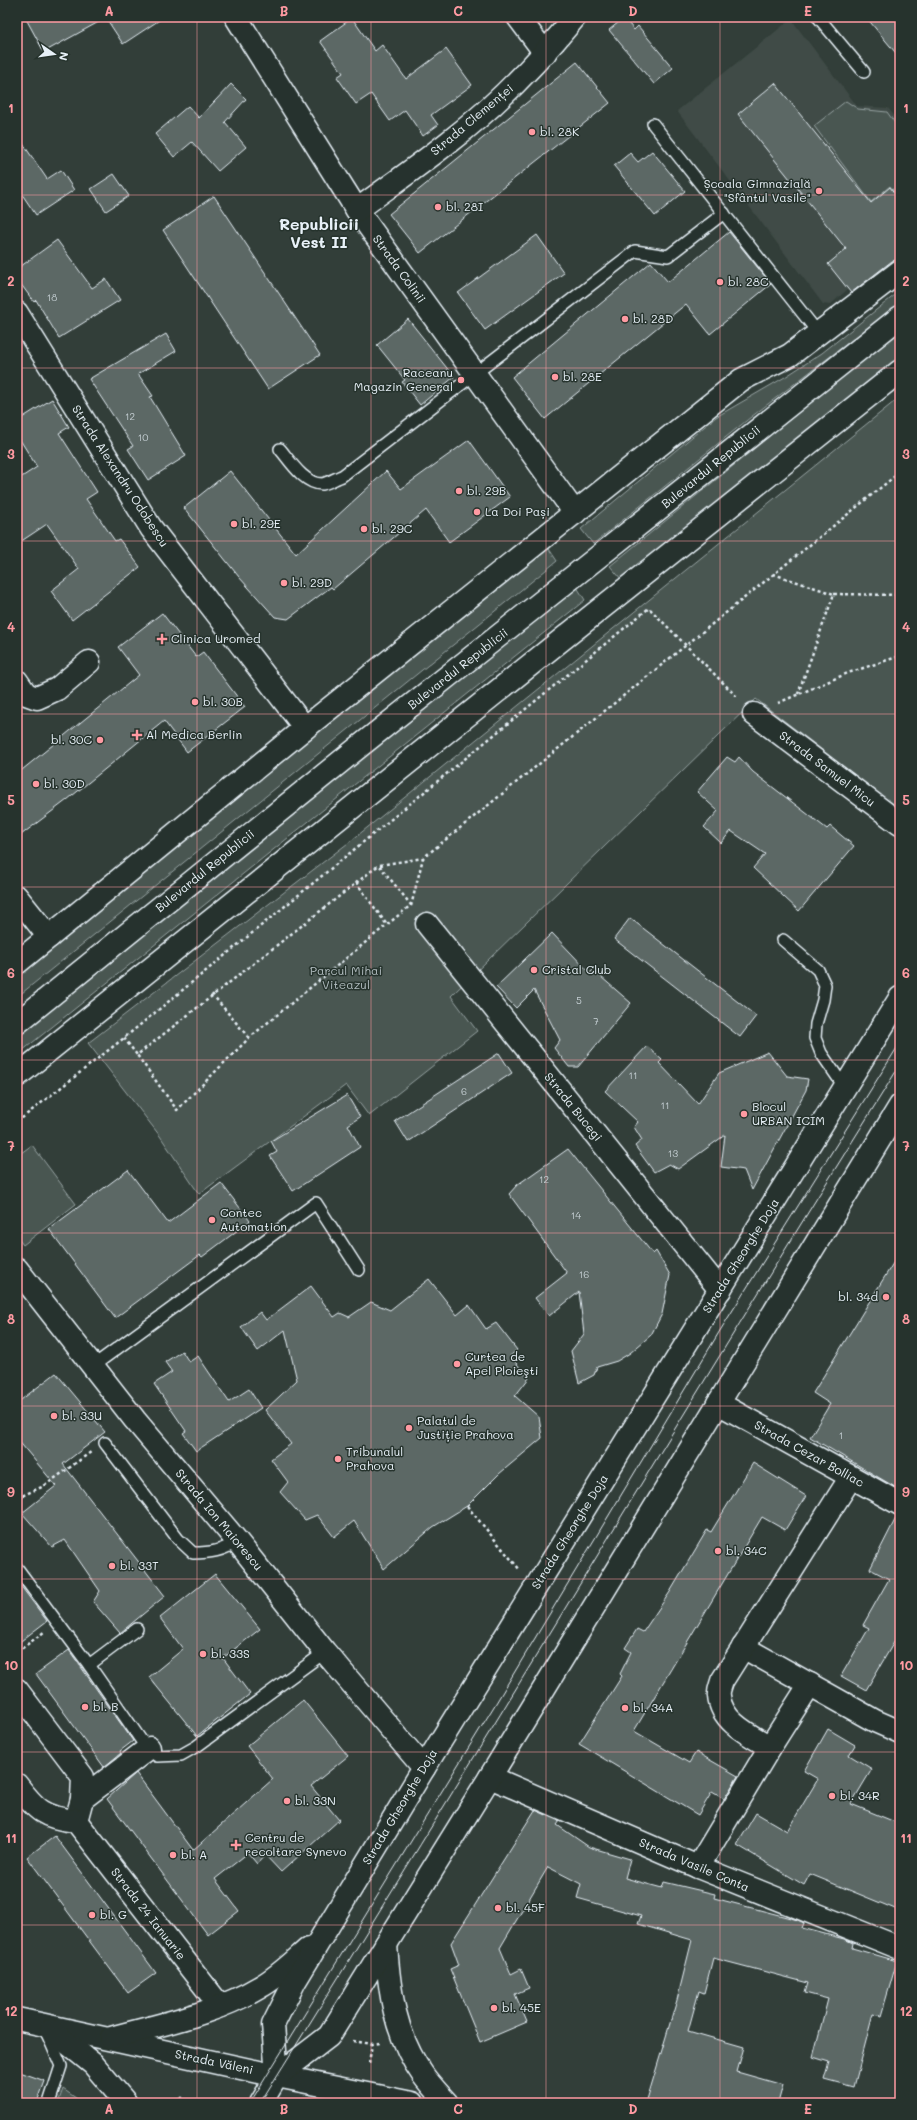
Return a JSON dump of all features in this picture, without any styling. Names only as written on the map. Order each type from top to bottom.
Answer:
[{"type":"main road","name":"Strada Colinii","points":[[236,17],[356,210],[575,513]]},
{"type":"main road","points":[[518,17],[545,53]]},
{"type":"main road","name":"Strada Clemenței","points":[[356,210],[451,141],[512,88],[545,53],[575,17]]},
{"type":"main road","points":[[17,963],[305,728],[740,380],[790,356],[900,271]]},
{"type":"main road","name":"Strada Alexandru Odobescu","points":[[17,313],[151,528],[305,728]]},
{"type":"main road","name":"Bulevardul Republicii","points":[[17,1023],[360,746],[521,620],[900,317]]},
{"type":"main road","points":[[17,1076],[900,371]]},
{"type":"main road","points":[[17,681],[26,694],[37,698],[58,689],[89,662]]},
{"type":"main road","name":"Strada Samuel Micu","points":[[754,714],[900,824]]},
{"type":"main road","points":[[17,897],[49,937]]},
{"type":"main road","name":"Strada Bucegi","points":[[427,924],[720,1290]]},
{"type":"main road","name":"Strada Gheorghe Doja","points":[[277,2076],[273,2025],[321,1938],[424,1768],[900,998]]},
{"type":"main road","points":[[261,2103],[277,2076],[329,2036],[490,1777],[900,1106]]},
{"type":"main road","name":"Strada Ion Maiorescu","points":[[17,1269],[135,1420],[237,1541],[325,1652],[424,1768]]},
{"type":"main road","name":"Strada Cezar Bolliac","points":[[718,1404],[900,1504]]},
{"type":"main road","points":[[770,1747],[740,1729],[725,1714],[719,1696],[722,1681],[851,1477]]},
{"type":"main road","points":[[743,1647],[875,1721],[900,1732]]},
{"type":"main road","points":[[698,1867],[770,1747],[810,1684]]},
{"type":"main road","points":[[17,1690],[83,1777],[82,1800],[76,1821],[55,1819],[33,1806],[17,1785]]},
{"type":"main road","points":[[82,1800],[149,1748]]},
{"type":"main road","name":"Strada Vasile Conta","points":[[490,1777],[698,1867],[900,1948]]},
{"type":"main road","name":"Strada 24 Ianuarie","points":[[76,1821],[220,2006]]},
{"type":"main road","points":[[108,2039],[220,2006],[261,1987],[321,1938]]},
{"type":"main road","points":[[386,1944],[389,1982],[393,2006],[401,2035],[423,2075],[447,2103]]},
{"type":"main road","name":"Strada Văleni","points":[[17,2019],[277,2076],[412,2103]]},
{"type":"main road","points":[[43,2025],[93,2064],[126,2103]]},
{"type":"lane","points":[[818,17],[864,72]]},
{"type":"lane","points":[[653,124],[819,334]]},
{"type":"lane","points":[[280,449],[294,467],[309,480],[322,484],[342,476],[475,376],[635,251],[668,256],[724,213]]},
{"type":"lane","points":[[783,940],[818,970],[825,985],[823,1000],[816,1024],[815,1038],[821,1053],[845,1088]]},
{"type":"lane","points":[[93,1366],[316,1203],[359,1270]]},
{"type":"lane","points":[[105,1442],[178,1539],[193,1553],[211,1553],[227,1548],[237,1541]]},
{"type":"lane","points":[[17,1568],[89,1665],[143,1743],[157,1756],[181,1755],[197,1746],[325,1652]]},
{"type":"lane","points":[[89,1665],[137,1629]]},
{"type":"lane","points":[[43,2025],[61,2066],[49,2103]]},
{"type":"path","points":[[137,1055],[212,994],[379,865],[423,858],[772,574],[900,472]]},
{"type":"path","points":[[772,574],[834,594],[900,595]]},
{"type":"path","points":[[798,694],[834,594]]},
{"type":"path","points":[[17,1122],[124,1038],[649,608],[754,714],[848,673],[900,656]]},
{"type":"path","points":[[124,1038],[177,1110],[249,1038],[411,905],[423,858]]},
{"type":"path","points":[[379,865],[411,905]]},
{"type":"path","points":[[356,882],[387,925]]},
{"type":"path","points":[[212,994],[249,1038]]},
{"type":"path","points":[[17,1498],[44,1486],[105,1442]]},
{"type":"path","points":[[467,1506],[535,1588]]},
{"type":"path","points":[[17,1652],[57,1623]]},
{"type":"path","points":[[350,2040],[372,2044],[383,2042]]},
{"type":"path","points":[[369,2063],[372,2044]]},
{"type":"path","points":[[176,2103],[183,2097]]},
{"type":"shaded area","name":"Școala Gimnazială \"Sfântul Vasile\"","points":[[791,19],[857,106],[888,108],[900,123],[900,259],[854,297],[848,289],[830,305],[823,304],[677,111]]},
{"type":"green space","points":[[846,101],[858,109],[887,112],[900,130],[900,199],[890,186],[871,202],[814,126]]},
{"type":"green space","points":[[900,291],[900,303],[751,417],[593,544],[581,529],[716,417],[785,377],[822,353]]},
{"type":"green space","points":[[900,330],[900,359],[622,580],[610,566]]},
{"type":"green space","name":"Parcul Mihai Viteazul","points":[[900,397],[900,810],[756,699],[451,996],[477,1031],[369,1116],[346,1085],[199,1194],[160,1136],[88,1043],[352,840]]},
{"type":"green space","points":[[547,546],[557,561],[17,997],[17,973]]},
{"type":"green space","points":[[575,584],[585,600],[17,1055],[17,1030]]},
{"type":"green space","points":[[32,1145],[76,1204],[23,1245],[17,1237],[17,1156]]},
{"type":"green space","points":[[63,2089],[83,2103],[58,2103]]},
{"type":"building","points":[[25,17],[164,17],[123,44],[106,18],[44,52]]},
{"type":"building","points":[[866,17],[900,17],[900,58]]},
{"type":"building","points":[[352,18],[375,51],[382,45],[406,79],[446,49],[472,85],[431,115],[438,125],[423,136],[405,110],[390,121],[371,94],[356,104],[337,77],[343,73],[320,41]]},
{"type":"building","points":[[624,18],[634,30],[638,26],[673,68],[654,84],[609,30]]},
{"type":"building","name":"bl. 28K","points":[[577,62],[610,103],[420,253],[389,214]]},
{"type":"building","points":[[775,83],[871,203],[890,187],[900,201],[900,259],[892,261],[851,293],[828,264],[846,249],[738,114]]},
{"type":"building","points":[[231,84],[246,99],[225,122],[246,147],[218,171],[192,142],[174,157],[155,134],[188,106],[199,118]]},
{"type":"building","points":[[17,135],[47,179],[61,170],[74,190],[36,215],[17,187]]},
{"type":"building","points":[[652,151],[685,191],[655,216],[614,166],[630,153],[638,162]]},
{"type":"building","points":[[114,174],[129,196],[106,211],[91,189]]},
{"type":"building","points":[[214,196],[320,355],[268,389],[163,230]]},
{"type":"building","points":[[729,232],[771,284],[710,334],[686,304],[545,419],[512,377],[651,262],[668,282]]},
{"type":"building","points":[[537,235],[564,273],[485,330],[458,293]]},
{"type":"building","points":[[57,240],[92,288],[106,279],[120,300],[59,338],[36,300],[34,302],[17,279],[17,269]]},
{"type":"building","points":[[408,319],[454,377],[420,405],[402,382],[405,380],[377,345]]},
{"type":"building","points":[[166,334],[176,351],[138,374],[153,396],[150,397],[186,456],[148,480],[128,449],[133,446],[89,379]]},
{"type":"building","points":[[52,399],[69,427],[59,433],[97,492],[86,499],[115,541],[119,539],[140,567],[72,620],[51,591],[79,569],[47,524],[17,544],[17,480],[37,467],[17,435],[17,421]]},
{"type":"building","points":[[469,440],[510,497],[449,542],[426,510],[333,589],[331,587],[288,619],[275,617],[239,577],[184,508],[230,471],[296,554],[386,471],[401,489]]},
{"type":"building","points":[[162,613],[196,657],[203,652],[245,707],[187,752],[164,721],[67,800],[17,838],[17,774],[139,675],[118,647]]},
{"type":"building","points":[[727,757],[735,762],[739,757],[753,772],[827,829],[830,826],[854,846],[799,911],[753,868],[765,854],[731,831],[721,843],[704,827],[718,811],[697,792]]},
{"type":"building","points":[[630,918],[756,1016],[740,1037],[614,939]]},
{"type":"building","points":[[552,933],[590,973],[593,970],[631,1003],[578,1067],[569,1067],[554,1048],[560,1040],[534,990],[516,1008],[496,987]]},
{"type":"building","points":[[647,1046],[662,1060],[659,1063],[698,1104],[719,1073],[768,1052],[787,1076],[808,1079],[806,1090],[752,1190],[744,1170],[721,1167],[725,1135],[678,1169],[669,1164],[654,1172],[635,1146],[642,1140],[634,1127],[638,1122],[605,1091]]},
{"type":"building","points":[[499,1053],[512,1073],[408,1142],[395,1121]]},
{"type":"building","points":[[347,1095],[360,1117],[348,1125],[360,1147],[293,1191],[270,1156],[277,1152],[271,1141]]},
{"type":"building","points":[[568,1149],[653,1254],[656,1251],[670,1275],[662,1314],[651,1335],[630,1353],[617,1361],[597,1367],[594,1375],[579,1383],[571,1351],[584,1334],[579,1292],[549,1316],[535,1298],[567,1273],[509,1194],[517,1185]]},
{"type":"building","points":[[128,1170],[168,1223],[221,1183],[250,1221],[202,1257],[200,1255],[115,1318],[49,1229]]},
{"type":"building","points":[[900,1252],[900,1490],[810,1437],[830,1404],[813,1393]]},
{"type":"building","name":"Palatul de Justiție Prahova","points":[[429,1279],[457,1315],[469,1305],[486,1329],[496,1323],[517,1350],[510,1356],[529,1378],[515,1396],[539,1417],[542,1438],[499,1474],[467,1506],[433,1527],[384,1569],[354,1521],[334,1537],[317,1515],[305,1520],[280,1492],[288,1482],[271,1459],[291,1444],[265,1410],[297,1380],[285,1330],[258,1351],[241,1327],[260,1312],[266,1320],[311,1286],[334,1317],[340,1313],[349,1317],[371,1302],[390,1310]]},
{"type":"building","points":[[182,1351],[189,1362],[198,1356],[229,1402],[249,1389],[261,1408],[196,1451],[183,1433],[186,1431],[154,1384],[172,1372],[165,1362]]},
{"type":"building","points":[[56,1373],[105,1432],[63,1464],[165,1596],[120,1633],[93,1602],[100,1591],[65,1540],[52,1547],[22,1513],[56,1486],[17,1439],[17,1403]]},
{"type":"building","points":[[753,1463],[806,1496],[785,1530],[762,1517],[634,1731],[689,1763],[696,1752],[738,1776],[724,1799],[712,1792],[698,1815],[579,1744],[622,1676],[620,1674],[631,1652],[625,1648],[637,1629],[643,1632],[670,1592],[707,1530],[711,1532]]},
{"type":"building","points":[[897,1516],[900,1516],[900,1632],[866,1690],[841,1676],[869,1628],[863,1625],[889,1579],[870,1569]]},
{"type":"building","name":"bl. 33S","points":[[215,1574],[260,1629],[223,1658],[250,1694],[197,1736],[149,1677],[183,1649],[160,1618]]},
{"type":"building","points":[[17,1581],[47,1621],[17,1644]]},
{"type":"building","name":"bl. B","points":[[69,1650],[133,1741],[120,1751],[121,1753],[104,1767],[36,1674]]},
{"type":"building","points":[[303,1700],[348,1756],[311,1786],[339,1820],[281,1872],[265,1855],[257,1864],[248,1853],[215,1879],[239,1911],[208,1935],[107,1799],[136,1773],[193,1850],[273,1779],[247,1746]]},
{"type":"building","points":[[828,1729],[855,1745],[849,1755],[872,1769],[851,1804],[900,1824],[900,1911],[810,1874],[804,1885],[737,1845],[756,1813],[787,1831],[818,1779],[804,1771]]},
{"type":"building","points":[[535,1810],[560,1821],[557,1825],[589,1847],[630,1859],[625,1878],[662,1888],[664,1882],[715,1894],[714,1898],[798,1920],[804,1923],[802,1928],[844,1939],[853,1943],[852,1948],[897,1961],[881,2016],[873,2014],[854,2087],[824,2079],[829,2062],[813,2057],[828,1999],[805,1993],[808,1983],[713,1958],[704,1993],[699,1991],[688,2031],[744,2047],[737,2072],[783,2085],[778,2103],[646,2103],[677,2000],[692,1940],[638,1924],[641,1916],[577,1898],[581,1884],[548,1867],[500,1948],[511,1974],[521,1969],[529,1988],[515,1994],[527,2022],[480,2042],[450,1969],[459,1965],[451,1943]]},
{"type":"building","name":"bl. G","points":[[55,1836],[156,1973],[128,1993],[27,1857]]},
{"type":"building","points":[[17,2071],[45,2081],[37,2103],[17,2103]]},
{"type":"tram line","points":[[250,2103],[493,1708],[721,1329],[900,1043]]},
{"type":"tram line","points":[[260,2103],[341,1974],[739,1324],[900,1065]]},
{"type":"place","name":"bl. 28K","points":[[532,132]]},
{"type":"place","name":"Școala Gimnazială \"Sfântul Vasile\"","points":[[819,191]]},
{"type":"place","name":"bl. 28I","points":[[438,207]]},
{"type":"place","name":"bl. 28C","points":[[720,282]]},
{"type":"place","name":"bl. 28D","points":[[625,319]]},
{"type":"place","name":"bl. 28E","points":[[555,377]]},
{"type":"place","name":"Raceanu Magazin General","points":[[461,380]]},
{"type":"place","name":"bl. 29B","points":[[459,491]]},
{"type":"place","name":"La Doi Pași","points":[[477,512]]},
{"type":"place","name":"bl. 29E","points":[[234,524]]},
{"type":"place","name":"bl. 29C","points":[[364,529]]},
{"type":"place","name":"bl. 29D","points":[[284,583]]},
{"type":"place","name":"Clinica Uromed","points":[[162,639]]},
{"type":"place","name":"bl. 30B","points":[[195,702]]},
{"type":"place","name":"Al Medica Berlin","points":[[137,735]]},
{"type":"place","name":"bl. 30C","points":[[100,740]]},
{"type":"place","name":"bl. 30D","points":[[36,784]]},
{"type":"place","name":"Cristal Club","points":[[534,970]]},
{"type":"place","name":"Blocul URBAN ICIM","points":[[744,1114]]},
{"type":"place","name":"Contec Automation","points":[[212,1220]]},
{"type":"place","name":"bl. 34d","points":[[886,1297]]},
{"type":"place","name":"Curtea de Apel Ploieşti","points":[[457,1364]]},
{"type":"place","name":"bl. 33U","points":[[54,1416]]},
{"type":"place","name":"Palatul de Justiție Prahova","points":[[409,1428]]},
{"type":"place","name":"Tribunalul Prahova","points":[[338,1459]]},
{"type":"place","name":"bl. 34C","points":[[718,1551]]},
{"type":"place","name":"bl. 33T","points":[[112,1566]]},
{"type":"place","name":"bl. 33S","points":[[203,1654]]},
{"type":"place","name":"bl. B","points":[[85,1707]]},
{"type":"place","name":"bl. 34A","points":[[625,1708]]},
{"type":"place","name":"bl. 34R","points":[[832,1796]]},
{"type":"place","name":"bl. 33N","points":[[287,1801]]},
{"type":"place","name":"Centru de recoltare Synevo","points":[[236,1845]]},
{"type":"place","name":"bl. A","points":[[173,1855]]},
{"type":"place","name":"bl. 45F","points":[[498,1908]]},
{"type":"place","name":"bl. G","points":[[92,1915]]},
{"type":"place","name":"bl. 45E","points":[[494,2008]]},
{"type":"district","name":"Republicii Vest II","points":[[319,233]]}]
